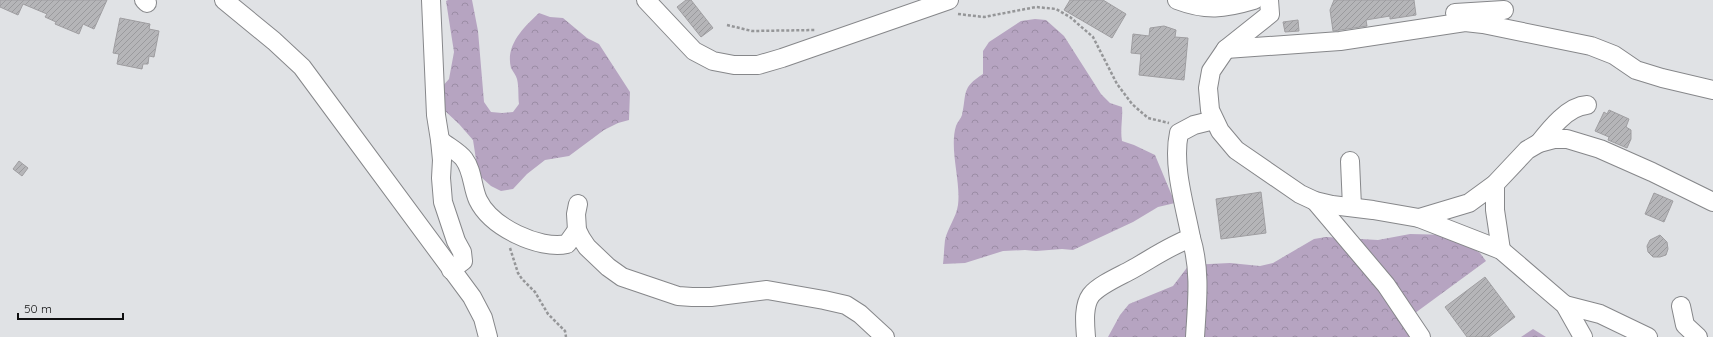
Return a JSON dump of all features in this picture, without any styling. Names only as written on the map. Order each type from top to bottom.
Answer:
[{"type":"street","points":[[224,0],[274,41],[302,67],[472,297],[483,318],[488,337]]},
{"type":"street","points":[[432,0],[436,116],[442,160],[441,178],[443,202],[456,241],[462,252],[463,261],[451,270]]},
{"type":"street","points":[[646,0],[694,51],[713,60],[734,65],[758,65],[950,8]]},
{"type":"street","points":[[1177,0],[1192,6],[1208,8],[1222,8],[1254,0]]},
{"type":"street","points":[[1269,0],[1270,14],[1226,49],[1211,71],[1208,88],[1210,110],[1220,131],[1236,150],[1300,194],[1315,201],[1332,205],[1419,218],[1501,250],[1565,305],[1583,337]]},
{"type":"street","points":[[1429,27],[1437,19],[1453,13],[1504,10]]},
{"type":"street","points":[[1226,49],[1340,41],[1465,22],[1483,24],[1591,46],[1614,54],[1636,70],[1662,78],[1713,90]]},
{"type":"street","points":[[1539,143],[1560,119],[1581,106],[1587,105]]},
{"type":"street","points":[[1195,337],[1198,298],[1197,273],[1194,248],[1177,162],[1177,142],[1179,133],[1194,125],[1214,120]]},
{"type":"street","points":[[1419,218],[1469,202],[1495,184],[1527,150],[1539,143],[1554,139],[1567,139],[1600,149],[1652,172],[1713,202]]},
{"type":"street","points":[[440,140],[464,159],[472,176],[478,201],[492,217],[508,231],[558,246],[567,244],[577,230]]},
{"type":"street","points":[[1350,160],[1352,207]]},
{"type":"street","points":[[1495,184],[1494,210],[1501,250]]},
{"type":"street","points":[[1315,201],[1386,285],[1421,337]]},
{"type":"street","points":[[578,204],[576,214],[577,230],[587,247],[608,267],[622,277],[678,296],[692,298],[767,290],[846,305],[860,314],[885,337]]},
{"type":"street","points":[[1086,337],[1085,315],[1092,294],[1114,279],[1161,252],[1191,238]]},
{"type":"street","points":[[1565,305],[1600,314],[1648,337]]},
{"type":"street","points":[[1681,306],[1685,325],[1698,337]]},
{"type":"path","points":[[950,8],[958,13],[984,17],[1036,7],[1056,10],[1076,22],[1093,37],[1117,84],[1132,104],[1148,118],[1171,123],[1179,133]]},
{"type":"path","points":[[727,25],[752,31],[818,30]]},
{"type":"path","points":[[508,231],[508,239],[518,273],[535,292],[548,314],[565,331],[566,337]]},
{"type":"green space","points":[[472,0],[478,31],[484,102],[491,112],[513,112],[519,104],[517,79],[511,68],[511,52],[513,44],[522,30],[539,13],[550,17],[563,18],[587,38],[599,44],[630,92],[629,120],[618,123],[604,130],[569,156],[545,160],[527,174],[513,189],[501,191],[491,186],[481,177],[477,166],[473,140],[444,110],[441,88],[449,79],[454,52],[446,1]]},
{"type":"green space","points":[[1035,19],[1046,20],[1064,36],[1101,94],[1110,103],[1122,107],[1122,141],[1155,155],[1175,203],[1158,207],[1133,222],[1073,250],[1003,251],[965,263],[943,264],[945,240],[956,214],[958,205],[954,135],[962,115],[966,92],[971,83],[983,74],[983,51],[989,42],[1021,21]]},
{"type":"green space","points":[[1410,234],[1451,235],[1480,253],[1486,261],[1411,316],[1427,337],[1108,337],[1120,315],[1129,304],[1173,286],[1189,265],[1230,263],[1260,266],[1273,263],[1314,239],[1326,237],[1378,240]]},
{"type":"green space","points":[[1533,329],[1546,337],[1521,337]]},
{"type":"building","points":[[0,0],[107,0],[94,29],[83,24],[79,34],[55,24],[56,22],[45,17],[47,14],[23,4],[18,15],[0,7]]},
{"type":"building","points":[[686,0],[691,0],[713,28],[701,37],[677,7]]},
{"type":"building","points":[[1070,0],[1103,0],[1126,14],[1112,38],[1064,10]]},
{"type":"building","points":[[1334,0],[1414,0],[1416,15],[1390,19],[1390,16],[1366,20],[1367,26],[1333,31],[1330,10]]},
{"type":"building","points":[[120,18],[150,24],[149,29],[159,31],[154,57],[149,56],[148,64],[143,64],[142,69],[117,64],[119,54],[113,53]]},
{"type":"building","points":[[1298,20],[1299,31],[1285,32],[1283,22]]},
{"type":"building","points":[[1164,26],[1176,30],[1175,37],[1188,38],[1184,80],[1139,75],[1141,54],[1131,53],[1133,34],[1149,36],[1150,28]]},
{"type":"building","points":[[1609,110],[1629,119],[1626,127],[1631,130],[1631,139],[1627,148],[1608,140],[1609,137],[1595,131],[1604,112],[1607,114]]},
{"type":"building","points":[[19,161],[28,168],[22,176],[13,169]]},
{"type":"building","points":[[1261,192],[1266,233],[1221,239],[1216,199]]},
{"type":"building","points":[[1654,193],[1673,201],[1664,222],[1645,214]]},
{"type":"building","points":[[1660,235],[1667,242],[1668,249],[1666,255],[1653,257],[1648,252],[1647,246],[1650,240]]},
{"type":"building","points":[[1485,277],[1515,317],[1489,337],[1467,337],[1445,307]]}]
